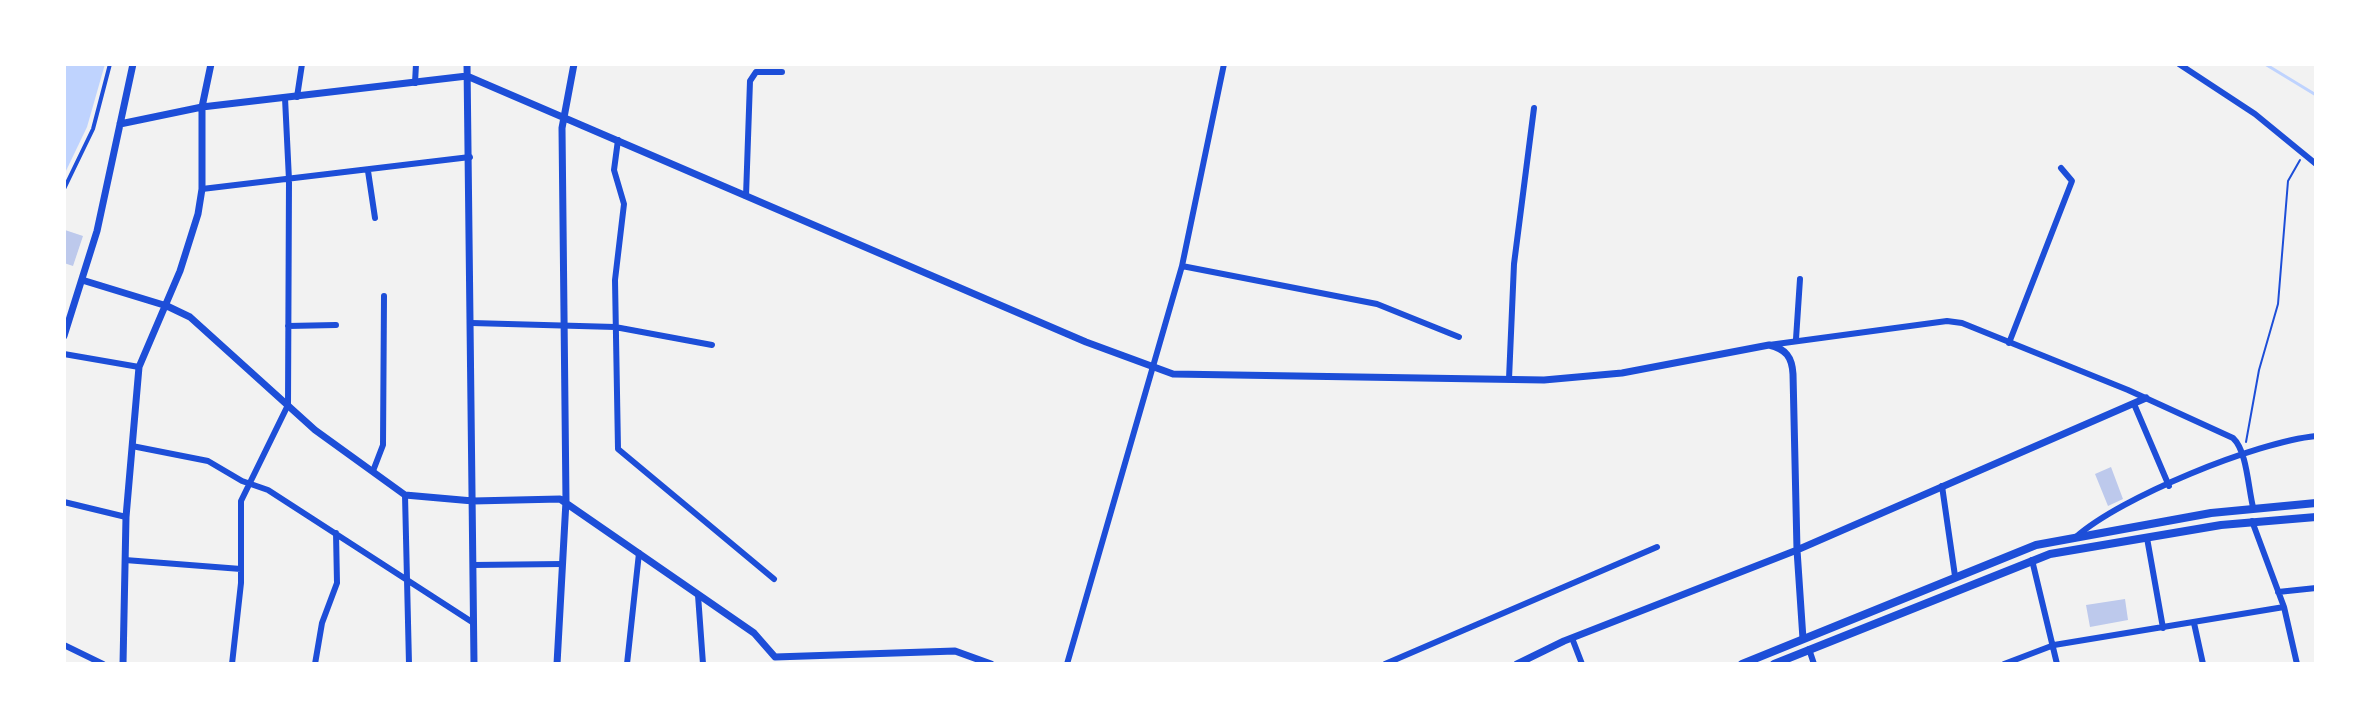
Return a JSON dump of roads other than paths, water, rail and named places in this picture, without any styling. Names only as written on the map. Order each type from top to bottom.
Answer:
[{"type":"main road","points":[[1742,664],[2036,545],[2253,507],[2316,503]]},
{"type":"main road","points":[[1774,664],[2032,560],[2252,521],[2316,517]]},
{"type":"street","points":[[64,189],[93,129],[110,64]]},
{"type":"street","points":[[64,336],[97,231],[133,64]]},
{"type":"street","points":[[123,664],[126,517],[139,367],[167,306],[190,242],[202,189],[202,107],[211,64]]},
{"type":"street","points":[[297,97],[302,64]]},
{"type":"street","points":[[415,83],[416,64]]},
{"type":"street","points":[[467,64],[474,664]]},
{"type":"street","points":[[557,664],[566,501],[563,116],[574,64]]},
{"type":"street","points":[[1067,664],[1182,266],[1224,64]]},
{"type":"street","points":[[2179,64],[2255,114],[2316,164]]},
{"type":"street","points":[[746,196],[750,81],[756,72],[782,72]]},
{"type":"street","points":[[120,124],[202,107],[467,76],[1152,369],[1184,375],[1509,379],[1611,374],[1796,339],[1947,321],[1962,323],[2225,432],[2240,444],[2244,453],[2244,474],[2253,507]]},
{"type":"street","points":[[232,664],[241,569],[240,508],[288,405],[289,180],[285,98]]},
{"type":"street","points":[[1509,379],[1514,264],[1534,108]]},
{"type":"street","points":[[618,140],[614,170],[624,204],[616,265],[618,449],[774,579]]},
{"type":"street","points":[[202,189],[470,157]]},
{"type":"street","points":[[2009,343],[2072,181],[2061,168]]},
{"type":"street","points":[[368,171],[375,218]]},
{"type":"street","points":[[1182,266],[1377,304],[1459,337]]},
{"type":"street","points":[[1796,339],[1800,279]]},
{"type":"street","points":[[82,280],[167,306],[199,323],[288,405],[405,495],[473,501],[566,501],[754,633],[776,661],[955,651],[991,664]]},
{"type":"street","points":[[373,471],[383,445],[384,296]]},
{"type":"street","points":[[472,323],[615,327],[712,345]]},
{"type":"street","points":[[288,326],[336,325]]},
{"type":"street","points":[[1769,345],[1783,350],[1792,364],[1797,550],[1803,639]]},
{"type":"street","points":[[64,354],[139,367]]},
{"type":"street","points":[[1517,664],[1572,638],[1797,550],[2146,398]]},
{"type":"street","points":[[2134,404],[2169,486]]},
{"type":"street","points":[[2076,537],[2107,513],[2244,453],[2316,436]]},
{"type":"street","points":[[132,446],[208,461],[249,484],[268,490],[472,622]]},
{"type":"street","points":[[1942,486],[1955,576]]},
{"type":"street","points":[[405,495],[409,664]]},
{"type":"street","points":[[64,502],[126,517]]},
{"type":"street","points":[[2252,521],[2284,607],[2297,664]]},
{"type":"street","points":[[315,664],[322,623],[337,583],[336,533]]},
{"type":"street","points":[[2147,538],[2163,628]]},
{"type":"street","points":[[1385,664],[1657,547]]},
{"type":"street","points":[[627,664],[639,553]]},
{"type":"street","points":[[125,560],[241,569]]},
{"type":"street","points":[[2032,560],[2057,664]]},
{"type":"street","points":[[473,565],[562,564]]},
{"type":"street","points":[[2278,592],[2316,588]]},
{"type":"street","points":[[698,595],[703,664]]},
{"type":"street","points":[[2004,664],[2054,645],[2284,607]]},
{"type":"street","points":[[2194,623],[2203,664]]},
{"type":"street","points":[[1572,638],[1582,664]]},
{"type":"street","points":[[64,645],[103,664]]},
{"type":"street","points":[[1809,649],[1814,664]]},
{"type":"water","points":[[64,64],[105,64],[87,127],[64,175]]},
{"type":"waterway","points":[[2265,64],[2316,95]]}]
